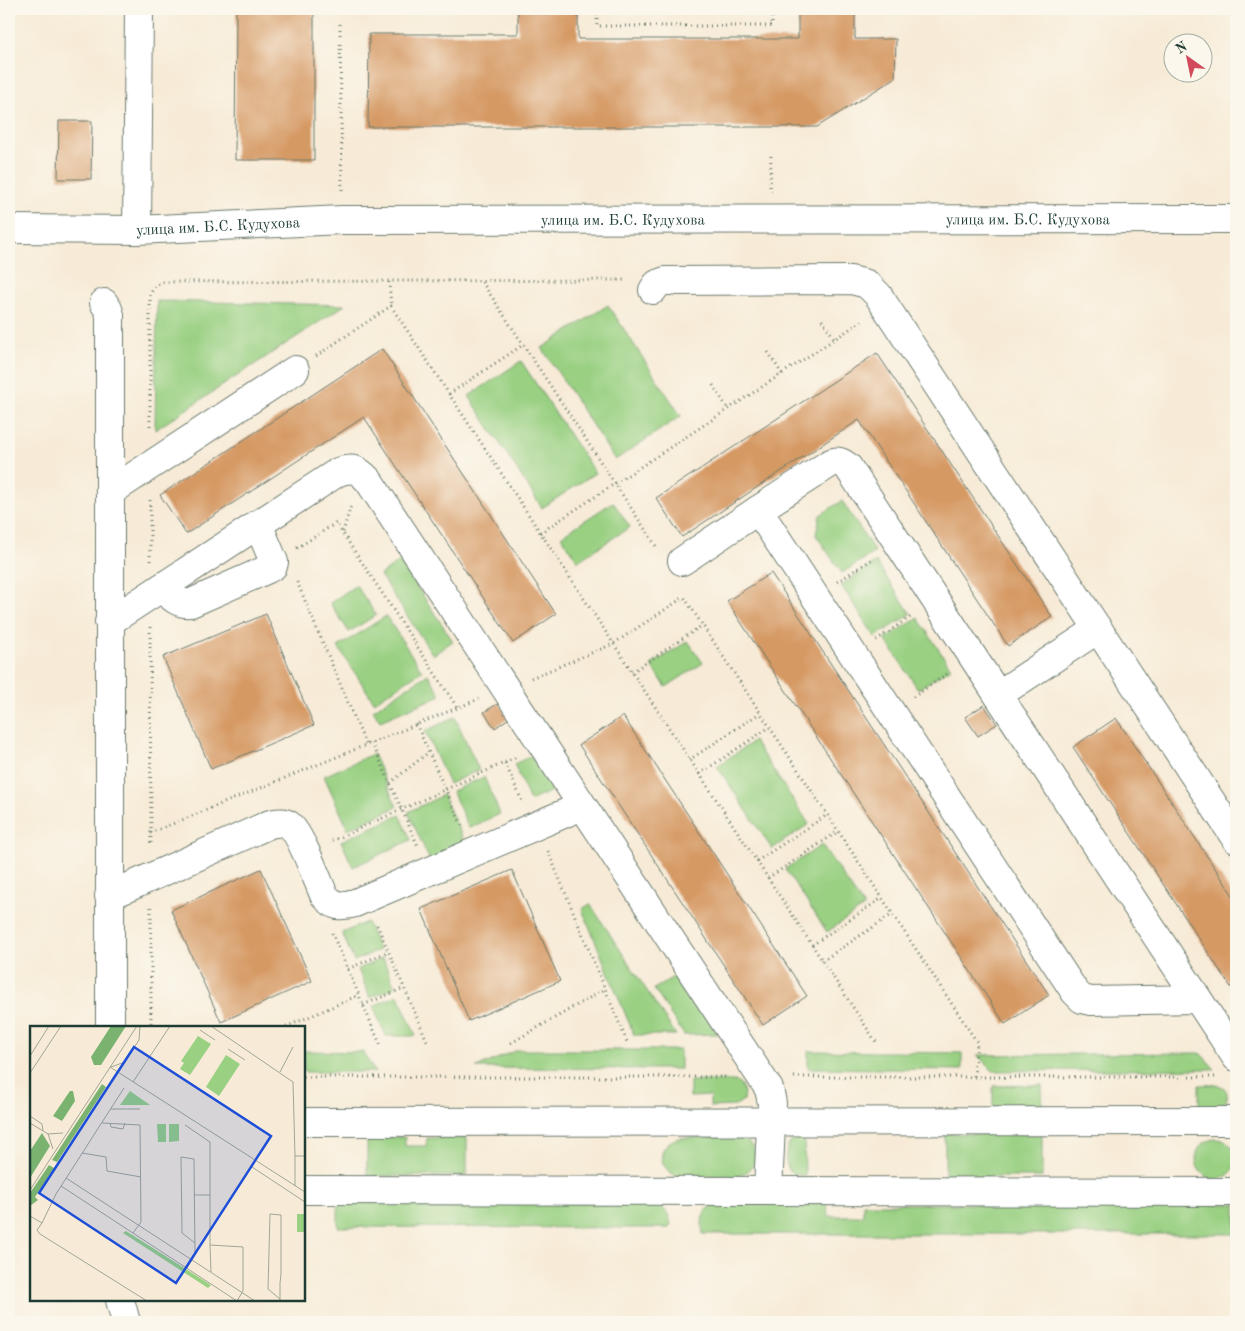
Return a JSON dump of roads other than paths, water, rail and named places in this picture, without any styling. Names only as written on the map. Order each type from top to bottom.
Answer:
[{"type":"street","points":[[137,230],[139,9]]},
{"type":"street","name":"улица им. Б.С. Кудухова","points":[[9,229],[137,230],[342,220],[1236,220]]},
{"type":"street","points":[[642,284],[657,284],[665,281],[851,280],[867,284],[878,294],[1236,839]]},
{"type":"street","points":[[104,303],[110,315],[110,1026]]},
{"type":"street","points":[[110,492],[295,370]]},
{"type":"street","points":[[671,557],[758,510],[829,464],[835,461],[842,462],[848,467],[1236,1057]]},
{"type":"street","points":[[110,622],[338,472],[350,468],[361,472],[369,481],[769,1088],[772,1103],[768,1191]]},
{"type":"street","points":[[758,510],[1075,992],[1082,999],[1091,1001],[1198,999]]},
{"type":"street","points":[[156,592],[184,604],[191,603],[268,570],[279,560],[274,562],[258,524]]},
{"type":"street","points":[[998,695],[1098,629]]},
{"type":"street","points":[[110,896],[270,824],[280,822],[290,825],[297,834],[324,895],[330,902],[343,907],[582,806]]},
{"type":"street","points":[[305,1122],[1236,1121]]},
{"type":"street","points":[[305,1190],[1236,1192]]},
{"type":"street","points":[[120,1301],[126,1322]]}]
